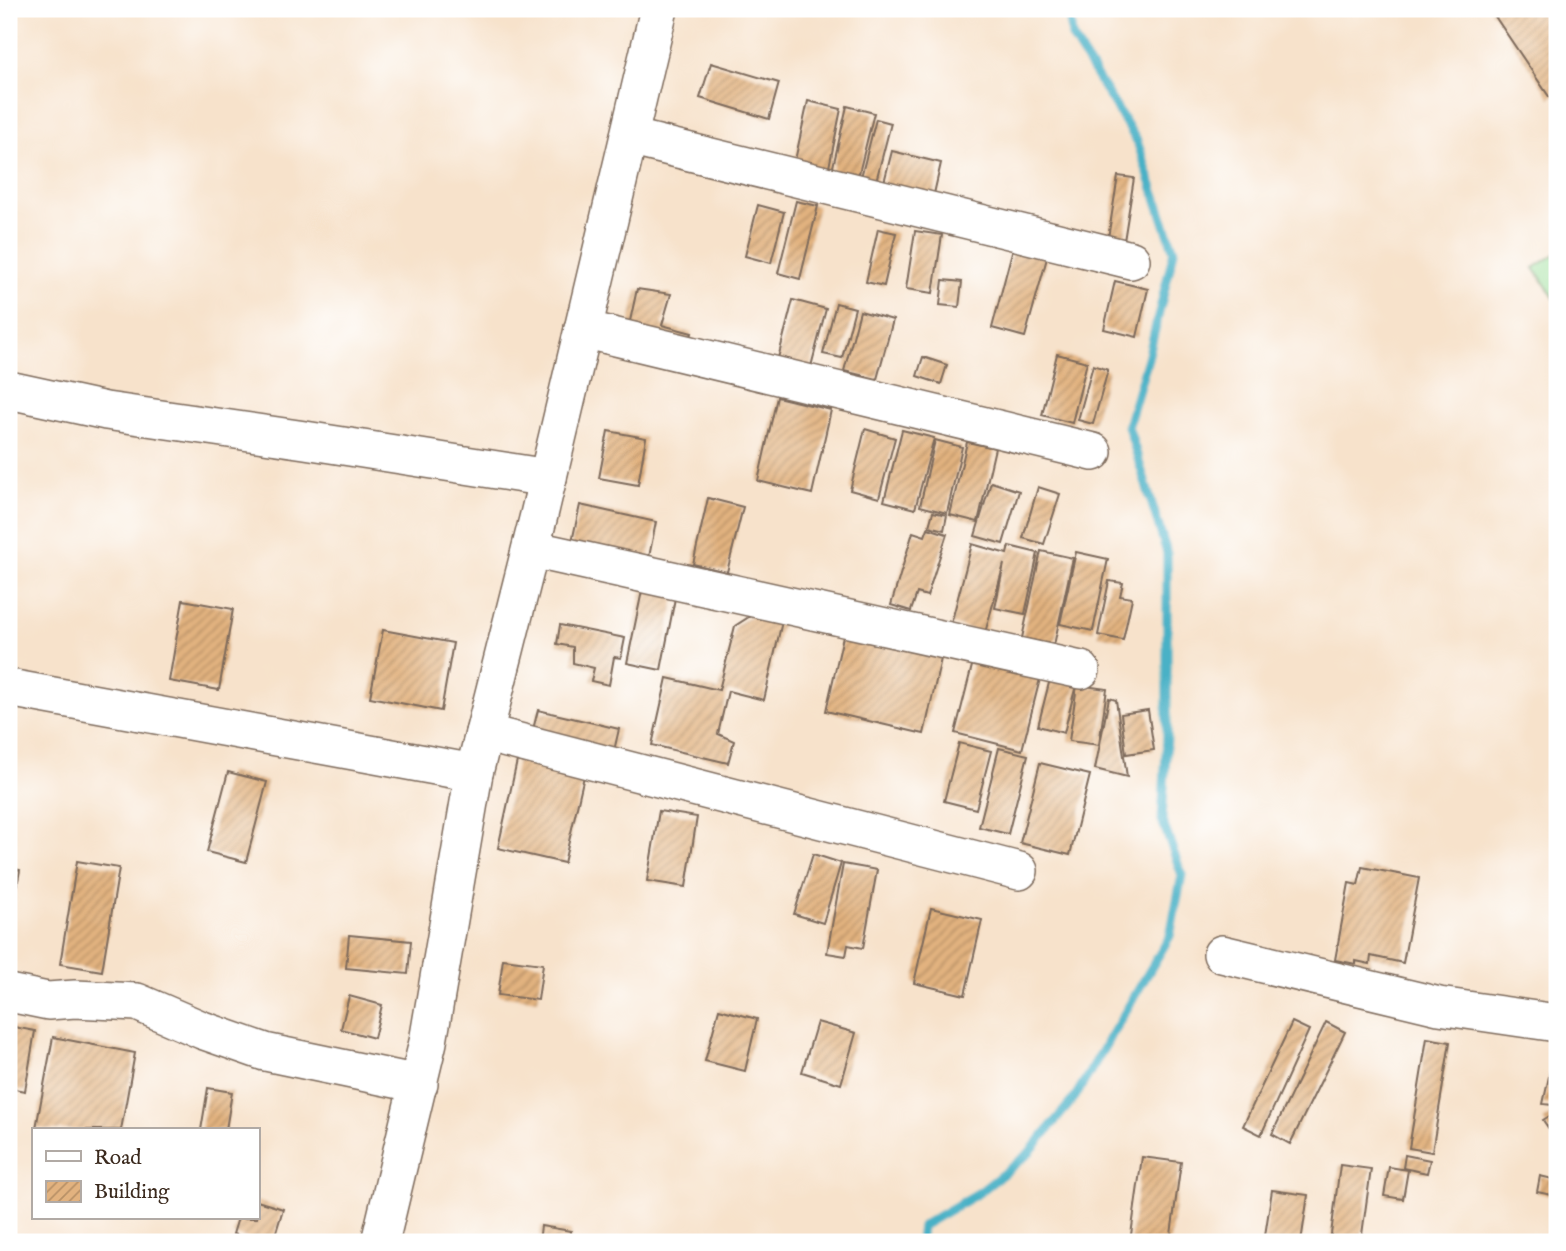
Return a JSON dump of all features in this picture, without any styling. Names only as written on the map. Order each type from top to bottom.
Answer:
[{"type":"street","points":[[380,1242],[428,1042],[474,773],[531,549],[659,9]]},
{"type":"street","points":[[629,137],[1131,260]]},
{"type":"street","points":[[583,328],[1093,452]]},
{"type":"street","points":[[9,390],[106,411],[548,478]]},
{"type":"street","points":[[531,549],[1081,670]]},
{"type":"street","points":[[9,688],[474,773]]},
{"type":"street","points":[[484,733],[1018,871]]},
{"type":"street","points":[[1222,954],[1439,1006],[1557,1023]]},
{"type":"street","points":[[9,993],[48,1001],[75,999],[137,1002],[202,1030],[265,1052],[419,1084]]},
{"type":"green space","points":[[1557,253],[1557,302],[1534,268]]},
{"type":"building","points":[[1490,9],[1557,9],[1557,93],[1550,98]]},
{"type":"building","points":[[711,63],[779,83],[769,119],[700,98]]},
{"type":"building","points":[[808,101],[841,109],[828,172],[794,165]]},
{"type":"building","points":[[847,106],[874,113],[858,177],[832,171]]},
{"type":"building","points":[[876,119],[891,123],[875,185],[860,181]]},
{"type":"building","points":[[892,151],[941,163],[931,207],[881,194]]},
{"type":"building","points":[[1118,176],[1134,178],[1124,241],[1108,238]]},
{"type":"building","points":[[796,201],[818,206],[800,279],[778,273]]},
{"type":"building","points":[[758,205],[784,212],[771,263],[745,256]]},
{"type":"building","points":[[878,229],[896,233],[884,286],[866,282]]},
{"type":"building","points":[[915,231],[942,235],[933,293],[906,289]]},
{"type":"building","points":[[1013,248],[1047,258],[1025,337],[992,328]]},
{"type":"building","points":[[943,280],[962,282],[959,307],[940,305]]},
{"type":"building","points":[[1115,281],[1148,289],[1137,337],[1104,329]]},
{"type":"building","points":[[637,289],[671,294],[662,325],[692,333],[685,361],[625,344]]},
{"type":"building","points":[[793,300],[826,309],[808,378],[775,370]]},
{"type":"building","points":[[836,303],[855,308],[842,358],[823,354]]},
{"type":"building","points":[[860,311],[893,320],[877,379],[844,371]]},
{"type":"building","points":[[1057,354],[1087,362],[1072,423],[1042,415]]},
{"type":"building","points":[[923,357],[947,365],[941,384],[917,376]]},
{"type":"building","points":[[1093,365],[1108,370],[1093,424],[1078,420]]},
{"type":"building","points":[[777,397],[831,410],[812,494],[758,481]]},
{"type":"building","points":[[865,429],[895,438],[879,498],[850,490]]},
{"type":"building","points":[[902,430],[934,438],[915,509],[884,501]]},
{"type":"building","points":[[608,431],[646,438],[638,485],[599,478]]},
{"type":"building","points":[[935,440],[962,447],[947,513],[920,506]]},
{"type":"building","points":[[967,442],[995,448],[978,522],[950,515]]},
{"type":"building","points":[[991,482],[1019,491],[1003,544],[975,536]]},
{"type":"building","points":[[1038,487],[1060,494],[1044,544],[1023,538]]},
{"type":"building","points":[[708,498],[743,507],[727,572],[693,564]]},
{"type":"building","points":[[580,505],[656,522],[648,562],[571,546]]},
{"type":"building","points":[[933,512],[947,515],[944,530],[929,526]]},
{"type":"building","points":[[928,528],[947,534],[927,596],[917,593],[911,611],[891,605],[913,532],[925,536]]},
{"type":"building","points":[[972,544],[1007,554],[1009,546],[1038,553],[1025,614],[995,608],[1004,564],[985,633],[951,624]]},
{"type":"building","points":[[1041,551],[1073,558],[1054,645],[1022,638]]},
{"type":"building","points":[[1076,552],[1108,559],[1093,631],[1060,624]]},
{"type":"building","points":[[1109,581],[1123,583],[1120,596],[1132,598],[1123,640],[1098,635]]},
{"type":"building","points":[[643,586],[676,593],[661,670],[627,663]]},
{"type":"building","points":[[183,600],[233,609],[219,690],[169,681]]},
{"type":"building","points":[[766,606],[783,617],[764,700],[728,691],[718,734],[734,741],[728,763],[652,745],[667,678],[719,690],[735,626]]},
{"type":"building","points":[[847,619],[945,641],[924,734],[826,711]]},
{"type":"building","points":[[560,625],[625,638],[621,658],[614,657],[609,685],[591,681],[594,668],[573,663],[573,647],[557,644]]},
{"type":"building","points":[[383,630],[453,643],[441,711],[370,697]]},
{"type":"building","points":[[977,646],[1044,663],[1022,750],[955,733]]},
{"type":"building","points":[[1050,679],[1076,685],[1064,733],[1038,726]]},
{"type":"building","points":[[1077,685],[1107,689],[1099,745],[1069,741]]},
{"type":"building","points":[[1109,698],[1116,700],[1127,777],[1095,769]]},
{"type":"building","points":[[538,710],[619,729],[611,764],[529,745]]},
{"type":"building","points":[[1148,710],[1154,750],[1126,754],[1121,714]]},
{"type":"building","points":[[959,743],[991,751],[976,809],[944,801]]},
{"type":"building","points":[[999,748],[1028,755],[1008,834],[979,827]]},
{"type":"building","points":[[517,761],[584,776],[564,863],[498,848]]},
{"type":"building","points":[[1040,763],[1090,775],[1070,855],[1020,843]]},
{"type":"building","points":[[228,772],[267,782],[246,862],[207,852]]},
{"type":"building","points":[[659,811],[697,817],[686,887],[647,881]]},
{"type":"building","points":[[813,854],[841,863],[823,923],[794,914]]},
{"type":"building","points":[[77,861],[119,868],[102,971],[60,964]]},
{"type":"building","points":[[843,864],[877,870],[863,948],[848,945],[846,956],[827,953]]},
{"type":"building","points":[[1362,867],[1419,878],[1403,963],[1371,956],[1370,964],[1335,960],[1349,883],[1358,885]]},
{"type":"building","points":[[9,868],[20,870],[10,924],[9,924]]},
{"type":"building","points":[[931,908],[982,920],[965,995],[914,983]]},
{"type":"building","points":[[349,935],[411,941],[408,974],[346,968]]},
{"type":"building","points":[[503,959],[543,964],[538,1000],[498,995]]},
{"type":"building","points":[[349,996],[382,1005],[374,1038],[341,1029]]},
{"type":"building","points":[[719,1009],[757,1019],[745,1071],[705,1061]]},
{"type":"building","points":[[817,1022],[856,1033],[841,1084],[802,1072]]},
{"type":"building","points":[[1292,1022],[1309,1030],[1261,1135],[1243,1126]]},
{"type":"building","points":[[1326,1022],[1345,1032],[1290,1144],[1272,1134]]},
{"type":"building","points":[[9,1026],[35,1031],[25,1091],[9,1088]]},
{"type":"building","points":[[53,1037],[135,1053],[121,1128],[36,1128]]},
{"type":"building","points":[[1427,1038],[1450,1042],[1432,1152],[1409,1148]]},
{"type":"building","points":[[1550,1072],[1557,1072],[1555,1138],[1543,1120],[1551,1115],[1552,1105],[1543,1104]]},
{"type":"building","points":[[208,1088],[232,1092],[226,1128],[201,1128]]},
{"type":"building","points":[[1405,1155],[1430,1160],[1427,1173],[1403,1168]]},
{"type":"building","points":[[1142,1157],[1181,1162],[1170,1242],[1130,1242]]},
{"type":"building","points":[[1340,1165],[1371,1169],[1361,1242],[1330,1242]]},
{"type":"building","points":[[1389,1167],[1408,1170],[1403,1199],[1384,1196]]},
{"type":"building","points":[[1540,1176],[1557,1180],[1557,1196],[1537,1192]]},
{"type":"building","points":[[1272,1190],[1308,1195],[1301,1242],[1264,1242]]},
{"type":"building","points":[[259,1202],[283,1209],[273,1242],[258,1242],[233,1234],[237,1220],[259,1220]]},
{"type":"building","points":[[541,1226],[571,1231],[570,1242],[539,1242]]},
{"type":"waterway","points":[[920,1242],[922,1226],[980,1192],[1028,1154],[1075,1097],[1170,936],[1182,875],[1162,820],[1167,737],[1167,553],[1128,426],[1174,251],[1137,141],[1072,37],[1069,9]]}]
